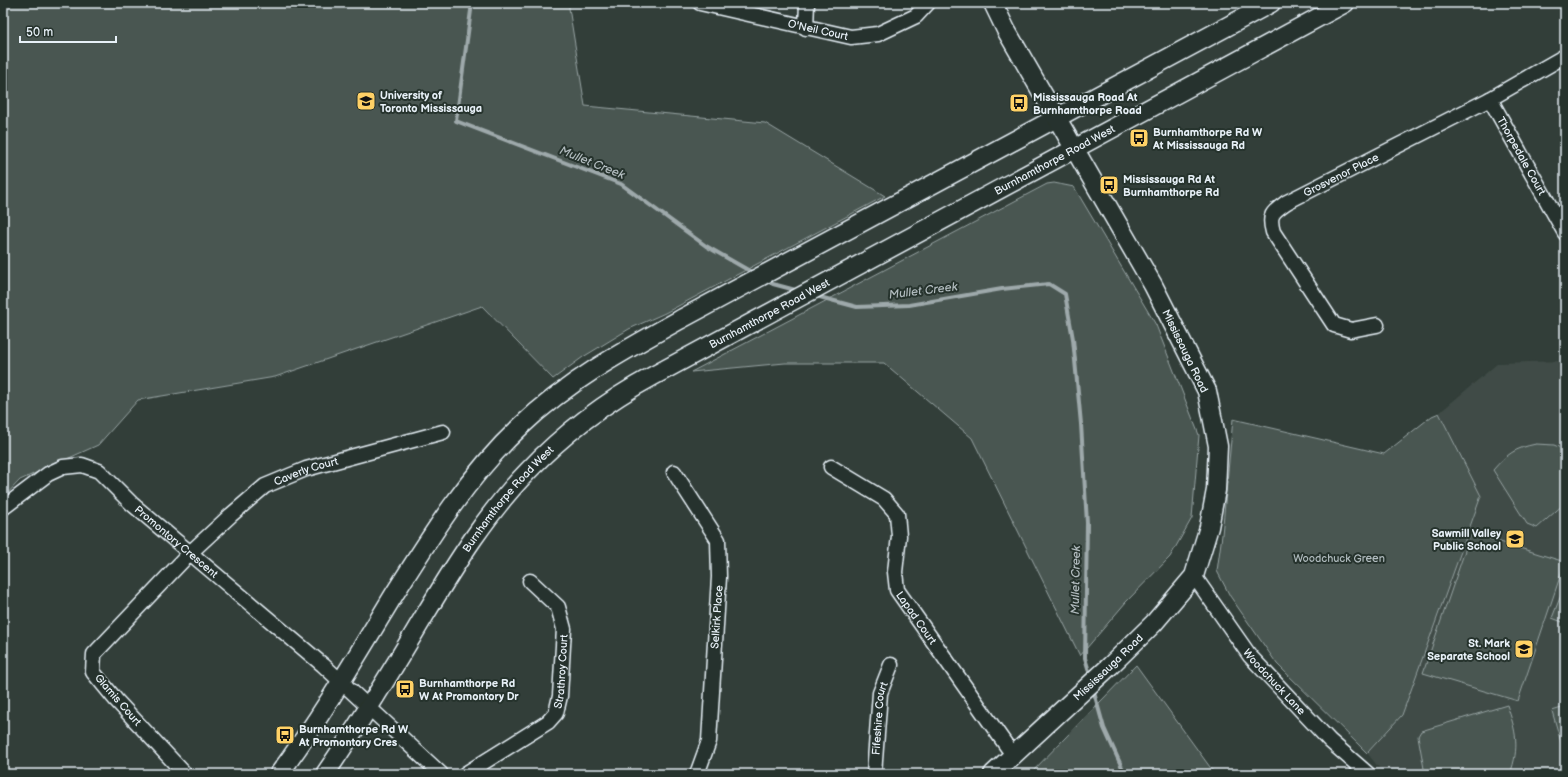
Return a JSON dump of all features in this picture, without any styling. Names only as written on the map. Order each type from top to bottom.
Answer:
[{"type":"main road","name":"Mississauga Road","points":[[993,3],[1006,30],[1153,285],[1207,391],[1218,446],[1216,490],[1209,527],[1194,576],[1154,623],[1110,666],[993,774]]},
{"type":"main road","points":[[279,774],[302,744],[437,527],[462,492],[495,452],[525,422],[577,380],[622,352],[683,318],[1271,3]]},
{"type":"main road","name":"Burnhamthorpe Road West","points":[[325,774],[368,708],[465,550],[502,501],[528,470],[565,436],[610,402],[700,350],[1345,3]]},
{"type":"street","name":"O'Neil Court","points":[[700,3],[851,37],[878,34],[916,16],[928,3]]},
{"type":"street","points":[[806,3],[806,28]]},
{"type":"street","name":"Grosvenor Place","points":[[1377,325],[1351,330],[1334,325],[1273,232],[1270,221],[1273,213],[1286,202],[1490,99],[1565,56]]},
{"type":"street","name":"Thorpedale Court","points":[[1490,99],[1565,233]]},
{"type":"street","name":"Caverly Court","points":[[191,552],[265,486],[306,470],[443,432]]},
{"type":"street","name":"Promontory Crescent","points":[[3,508],[48,474],[63,467],[82,465],[99,471],[132,504],[294,640],[441,774]]},
{"type":"street","name":"Lapad Court","points":[[831,467],[884,499],[897,514],[899,536],[895,572],[897,590],[1013,755]]},
{"type":"street","name":"Selkirk Place","points":[[674,472],[718,540],[719,577],[709,740],[697,774]]},
{"type":"street","name":"Glamis Court","points":[[185,774],[116,700],[93,672],[94,654],[191,552]]},
{"type":"street","name":"Woodchuck Lane","points":[[1194,576],[1250,656],[1330,741],[1368,774]]},
{"type":"street","name":"Strathroy Court","points":[[465,774],[548,722],[556,713],[560,696],[564,629],[558,607],[530,581]]},
{"type":"street","name":"Fifeshire Court","points":[[874,774],[880,693],[891,665]]},
{"type":"shaded area","points":[[1565,361],[1565,774],[1384,774],[1367,753],[1402,715],[1481,496],[1439,413],[1498,363]]},
{"type":"green space","points":[[3,3],[569,3],[585,106],[765,123],[885,196],[665,313],[629,329],[583,357],[553,379],[482,306],[275,377],[138,400],[98,445],[20,480],[3,498]]},
{"type":"green space","points":[[1054,183],[1074,187],[1156,325],[1199,435],[1192,518],[1170,557],[1126,602],[1080,656],[972,438],[884,363],[785,363],[691,372],[1047,184]]},
{"type":"green space","name":"Woodchuck Green","points":[[1439,413],[1481,496],[1402,715],[1367,753],[1277,664],[1230,596],[1217,571],[1222,535],[1233,419],[1384,454],[1432,416]]},
{"type":"green space","points":[[1536,444],[1554,445],[1565,450],[1565,503],[1537,528],[1527,524],[1493,470],[1512,452]]},
{"type":"green space","points":[[1471,533],[1565,562],[1518,701],[1423,673]]},
{"type":"green space","points":[[1565,585],[1565,623],[1552,618]]},
{"type":"green space","points":[[1136,665],[1215,774],[1030,774]]},
{"type":"green space","points":[[1507,705],[1516,739],[1515,755],[1510,774],[1425,774],[1418,736],[1421,731]]},
{"type":"green space","points":[[1565,707],[1565,756],[1552,711]]},
{"type":"waterway","name":"Mullet Creek","points":[[472,3],[456,121],[621,184],[706,246],[755,274]]},
{"type":"waterway","name":"Mullet Creek","points":[[766,280],[773,284],[799,291]]},
{"type":"waterway","name":"Mullet Creek","points":[[816,296],[857,307],[909,305],[1002,289],[1049,284],[1065,294],[1073,339],[1081,424],[1087,523],[1085,658],[1091,678]]},
{"type":"waterway","name":"Mullet Creek","points":[[1093,689],[1104,728],[1125,774]]},
{"type":"place","name":"University of Toronto Mississauga","points":[[366,101]]},
{"type":"place","name":"Mississauga Road At Burnhamthorpe Road","points":[[1019,103]]},
{"type":"place","name":"Burnhamthorpe Rd W At Mississauga Rd","points":[[1139,138]]},
{"type":"place","name":"Mississauga Rd At Burnhamthorpe Rd","points":[[1109,185]]},
{"type":"place","name":"Sawmill Valley Public School","points":[[1515,539]]},
{"type":"place","name":"St. Mark Separate School","points":[[1524,649]]},
{"type":"place","name":"Burnhamthorpe Rd W At Promontory Dr","points":[[405,689]]},
{"type":"place","name":"Burnhamthorpe Rd W At Promontory Cres","points":[[285,735]]}]
